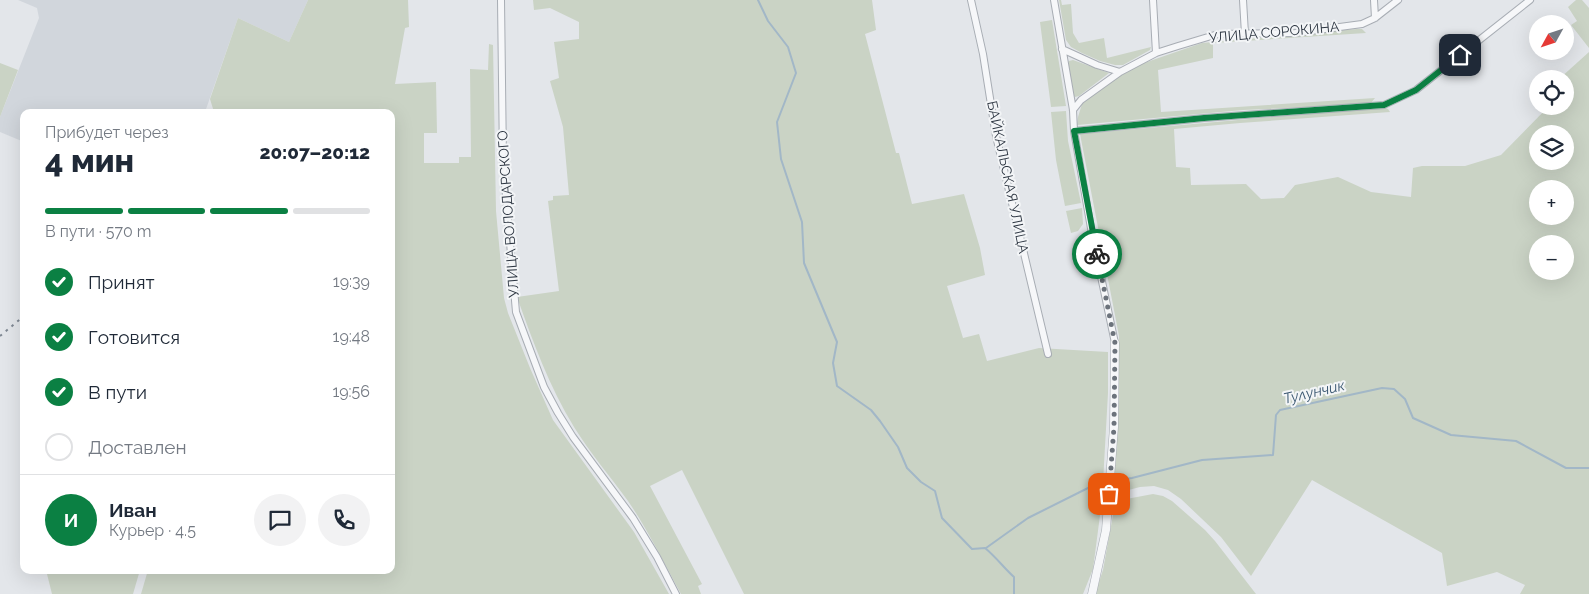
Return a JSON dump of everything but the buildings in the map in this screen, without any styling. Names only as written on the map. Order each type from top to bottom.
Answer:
[{"type":"street","name":"УЛИЦА ВОЛОДАРСКОГО","points":[[501,0],[502,161],[516,312],[544,387],[558,413],[573,437],[633,518],[657,556],[676,594]]},
{"type":"street","name":"БАЙКАЛЬСКАЯ УЛИЦА","points":[[972,0],[996,136],[1048,354]]},
{"type":"street","points":[[1054,0],[1092,234],[1115,343],[1114,427],[1106,530],[1092,594]]},
{"type":"street","points":[[1153,0],[1156,53]]},
{"type":"street","points":[[1243,0],[1245,34]]},
{"type":"street","points":[[1374,0],[1375,18]]},
{"type":"street","name":"УЛИЦА СОРОКИНА","points":[[1073,110],[1085,97],[1120,72],[1156,53],[1218,34],[1295,33],[1362,24],[1375,18],[1398,0]]},
{"type":"street","points":[[1074,131],[1204,118],[1384,105],[1416,90],[1530,0]]},
{"type":"street","points":[[1062,50],[1120,72]]},
{"type":"shaded area","points":[[18,0],[308,0],[289,42],[238,18],[206,109],[20,109],[20,140],[0,132],[0,117],[39,18],[37,8]]},
{"type":"green space","points":[[308,0],[408,0],[409,27],[405,28],[395,84],[436,82],[437,133],[424,133],[424,163],[459,163],[459,157],[471,157],[470,69],[488,70],[489,44],[493,45],[496,211],[504,298],[508,313],[553,420],[634,532],[669,594],[141,594],[147,574],[395,574],[395,109],[213,109],[210,99],[238,18],[289,42]]},
{"type":"green space","points":[[533,0],[872,0],[876,30],[865,34],[896,153],[899,153],[912,204],[964,194],[980,248],[985,275],[947,286],[963,338],[979,334],[987,361],[1039,348],[1108,352],[1108,393],[1102,500],[1093,569],[1083,594],[744,594],[682,470],[650,486],[702,584],[698,586],[701,594],[681,594],[635,512],[587,446],[565,411],[542,364],[517,297],[559,291],[548,201],[553,200],[553,196],[569,195],[563,127],[550,81],[559,78],[554,42],[579,39],[579,22],[550,8],[534,10]]},
{"type":"green space","points":[[1059,0],[1061,0],[1062,5],[1071,4],[1073,33],[1079,43],[1104,38],[1107,58],[1151,47],[1150,50],[1123,65],[1115,65],[1100,61],[1071,47],[1066,40]]},
{"type":"green space","points":[[1576,0],[1582,0],[1589,8],[1589,48],[1574,29],[1574,23],[1577,21],[1568,7]]},
{"type":"green space","points":[[1052,20],[1066,106],[1051,107],[1040,22]]},
{"type":"green space","points":[[1362,29],[1366,33],[1213,43],[1213,58],[1158,70],[1161,112],[1375,98],[1370,104],[1243,110],[1077,125],[1082,104],[1113,79],[1144,63],[1202,43]]},
{"type":"green space","points":[[1589,52],[1589,594],[1520,594],[1525,585],[1497,572],[1447,586],[1442,553],[1312,480],[1251,576],[1221,537],[1181,499],[1168,490],[1154,486],[1140,487],[1121,492],[1116,490],[1114,486],[1119,391],[1119,336],[1080,134],[1384,107],[1390,112],[1174,129],[1176,167],[1190,168],[1191,185],[1246,184],[1261,199],[1284,198],[1295,185],[1338,177],[1371,192],[1411,197],[1413,168],[1422,166],[1465,166],[1501,155],[1529,126],[1529,170],[1574,170],[1574,125],[1530,125],[1540,115],[1574,115],[1574,70],[1569,70]]},
{"type":"green space","points":[[1073,60],[1109,73],[1075,97],[1073,95],[1068,63]]},
{"type":"green space","points":[[0,63],[18,70],[0,117]]},
{"type":"green space","points":[[1066,111],[1068,141],[1081,203],[1065,206],[1056,160],[1051,112]]},
{"type":"green space","points":[[1082,208],[1083,224],[1078,231],[1071,233],[1066,211]]},
{"type":"green space","points":[[1153,494],[1163,496],[1172,501],[1205,530],[1256,594],[1095,594],[1103,570],[1115,504],[1121,500]]},
{"type":"green space","points":[[47,574],[139,574],[133,594],[52,594]]},
{"type":"waterway","points":[[758,0],[768,21],[788,47],[796,73],[777,122],[781,159],[802,222],[804,263],[837,342],[833,363],[837,386],[871,410],[880,421],[898,447],[907,468],[921,482],[935,491],[942,518],[972,549],[985,548],[1014,577],[1014,594]]},
{"type":"waterway","name":"Тулунчик","points":[[1113,480],[1132,478],[1202,460],[1273,455],[1276,415],[1280,410],[1382,388],[1394,389],[1405,399],[1413,418],[1451,435],[1516,441],[1566,468],[1589,468]]},
{"type":"waterway","name":"Тулунчик","points":[[986,548],[1028,518],[1100,482],[1108,481]]},
{"type":"railway","points":[[0,336],[20,319]]},
{"type":"way so far","points":[[1097,254],[1115,343],[1114,427],[1109,494]]},
{"type":"route","points":[[1097,254],[1074,131],[1204,118],[1384,105],[1416,90],[1460,55]]}]
